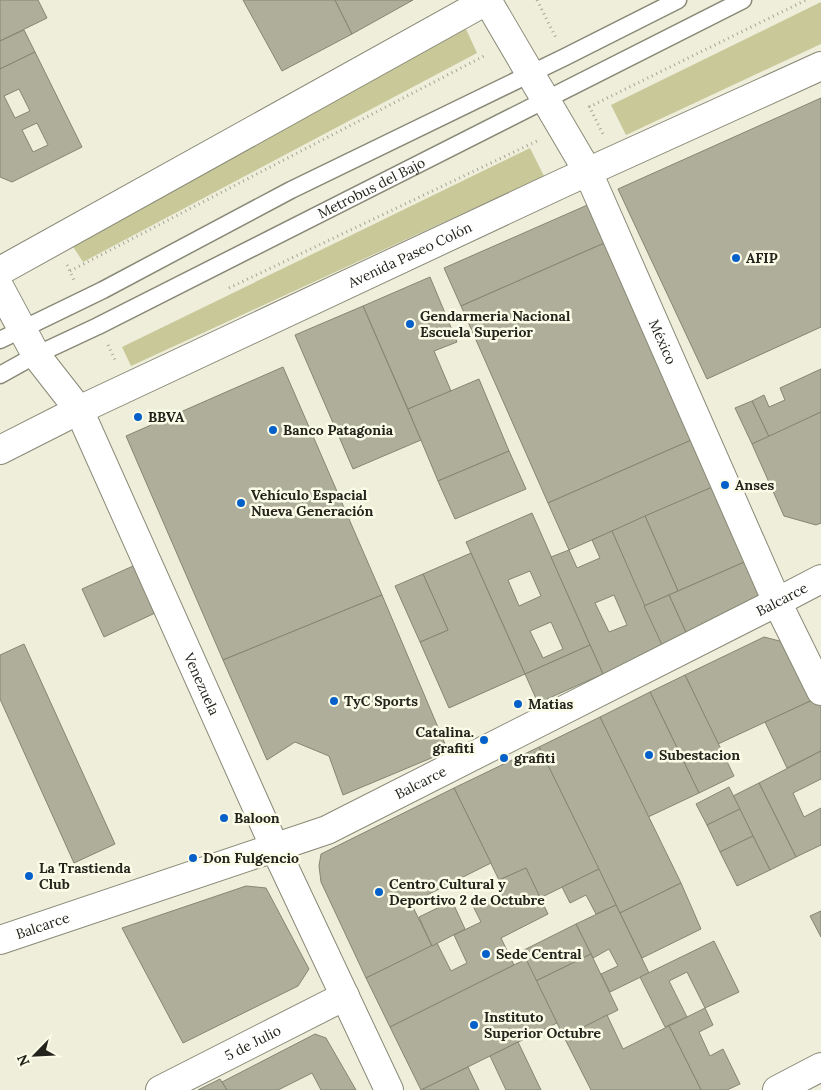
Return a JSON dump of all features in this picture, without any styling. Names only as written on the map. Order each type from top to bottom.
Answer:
[{"type":"street","name":"México","points":[[488,0],[588,172],[777,602],[821,691]]},
{"type":"street","points":[[0,271],[488,0]]},
{"type":"street","name":"Avenida Paseo Colón","points":[[0,450],[79,410],[588,172],[821,66]]},
{"type":"street","name":"Venezuela","points":[[0,288],[11,334],[36,354],[79,410],[275,848],[389,1090]]},
{"type":"street","name":"Balcarce","points":[[0,940],[327,830],[821,579]]},
{"type":"street","name":"5 de Julio","points":[[160,1090],[345,996]]},
{"type":"street","points":[[777,1090],[821,1067]]},
{"type":"lane","points":[[11,334],[103,290],[291,190],[678,0]]},
{"type":"lane","name":"Metrobus del Bajo","points":[[0,375],[36,354],[98,326],[743,0]]},
{"type":"path","points":[[589,107],[806,0]]},
{"type":"path","points":[[70,271],[492,53]]},
{"type":"path","points":[[225,290],[540,139]]},
{"type":"green space","points":[[821,2],[821,44],[626,135],[611,105]]},
{"type":"green space","points":[[466,29],[477,53],[83,262],[72,245]]},
{"type":"green space","points":[[530,148],[544,176],[131,366],[122,347]]},
{"type":"building","points":[[38,0],[47,18],[0,41],[0,1]]},
{"type":"building","points":[[243,0],[335,0],[352,34],[282,71]]},
{"type":"building","points":[[335,0],[413,0],[352,34]]},
{"type":"building","points":[[24,30],[35,52],[0,69],[0,41]]},
{"type":"building","points":[[35,52],[82,147],[12,182],[0,177],[0,69]],"holes":[[[19,89],[30,111],[15,118],[4,96]],[[37,123],[48,145],[33,152],[22,130]]]},
{"type":"building","name":"AFIP","points":[[821,98],[821,327],[707,379],[618,189]]},
{"type":"building","points":[[592,203],[609,241],[461,306],[444,268]]},
{"type":"building","points":[[609,241],[696,438],[548,503],[461,306]]},
{"type":"building","points":[[430,277],[457,342],[434,351],[451,391],[408,409],[363,306]]},
{"type":"building","points":[[363,306],[421,440],[353,469],[295,335]]},
{"type":"building","points":[[283,367],[382,595],[223,660],[126,436]]},
{"type":"building","points":[[821,369],[821,412],[769,437],[752,401],[764,395],[769,407],[785,400],[780,388]]},
{"type":"building","points":[[479,379],[509,451],[438,481],[408,409]]},
{"type":"building","points":[[752,401],[769,437],[752,444],[735,408]]},
{"type":"building","points":[[821,412],[821,523],[816,525],[784,516],[752,444]]},
{"type":"building","points":[[696,438],[717,485],[569,550],[548,503]]},
{"type":"building","points":[[509,451],[526,489],[455,519],[438,481]]},
{"type":"building","points":[[717,485],[749,560],[678,591],[645,516]]},
{"type":"building","points":[[532,513],[590,645],[525,674],[466,542]],"holes":[[[530,571],[541,596],[519,606],[508,580]],[[551,622],[563,649],[543,658],[530,631]]]},
{"type":"building","points":[[645,516],[678,591],[644,606],[612,531]]},
{"type":"building","points":[[612,531],[663,647],[603,674],[551,557],[569,550],[577,568],[600,558],[592,540]],"holes":[[[614,595],[627,625],[609,632],[595,603]]]},
{"type":"building","points":[[471,553],[525,674],[449,708],[420,642],[448,630],[423,574]]},
{"type":"building","points":[[749,560],[762,591],[755,604],[688,637],[669,595]]},
{"type":"building","points":[[133,566],[155,613],[104,637],[82,589]]},
{"type":"building","points":[[423,574],[448,630],[420,642],[395,586]]},
{"type":"building","name":"TyC Sports","points":[[382,595],[448,751],[343,795],[329,756],[295,742],[267,760],[223,660]]},
{"type":"building","points":[[669,595],[688,637],[663,647],[644,606]]},
{"type":"building","points":[[764,637],[795,645],[819,697],[718,744],[685,675]]},
{"type":"building","points":[[24,644],[115,844],[74,863],[0,699],[0,655]]},
{"type":"building","points":[[590,645],[603,674],[538,703],[525,674]]},
{"type":"building","points":[[685,675],[734,776],[699,793],[650,692]]},
{"type":"building","name":"Subestacion","points":[[650,692],[699,793],[648,817],[600,717]]},
{"type":"building","points":[[819,697],[821,700],[821,751],[787,768],[765,722]]},
{"type":"building","points":[[600,717],[681,883],[620,913],[539,747]]},
{"type":"building","points":[[539,747],[599,869],[540,898],[526,868],[499,880],[454,788]]},
{"type":"building","points":[[821,751],[821,779],[793,793],[804,817],[821,808],[821,845],[796,857],[759,783]]},
{"type":"building","points":[[759,783],[796,857],[770,870],[733,796]]},
{"type":"building","points":[[729,787],[740,809],[707,825],[696,804]]},
{"type":"building","name":"Centro Cultural y Deportivo 2 de Octubre","points":[[454,788],[491,863],[411,903],[432,946],[366,978],[321,882],[319,866],[321,854]]},
{"type":"building","points":[[740,809],[753,836],[720,852],[707,825]]},
{"type":"building","points":[[753,836],[770,870],[737,886],[720,852]]},
{"type":"building","name":"Sede Central","points":[[526,868],[548,914],[501,938],[514,965],[390,1027],[366,978],[437,943],[451,971],[467,963],[454,935],[481,922],[473,906],[505,891],[499,880]]},
{"type":"building","points":[[599,869],[616,905],[596,914],[586,895],[570,903],[562,887]]},
{"type":"building","points":[[681,883],[701,929],[642,958],[620,913]]},
{"type":"building","points":[[246,886],[266,888],[309,969],[298,986],[183,1043],[122,928]]},
{"type":"building","points":[[452,901],[465,929],[432,946],[419,917]]},
{"type":"building","points":[[616,905],[649,973],[610,992],[601,974],[618,966],[609,949],[593,958],[576,924]]},
{"type":"building","points":[[821,911],[821,937],[810,916]]},
{"type":"building","points":[[576,924],[591,954],[536,981],[522,951]]},
{"type":"building","points":[[714,941],[739,992],[705,1008],[687,972],[669,981],[687,1017],[665,1027],[640,977]]},
{"type":"building","points":[[591,954],[618,1010],[564,1037],[536,981]]},
{"type":"building","name":"Instituto Superior Octubre","points":[[526,959],[557,1023],[421,1090],[390,1027]]},
{"type":"building","points":[[705,1008],[713,1025],[699,1032],[710,1056],[723,1049],[740,1084],[727,1090],[701,1090],[669,1026]]},
{"type":"building","points":[[607,1015],[623,1049],[669,1026],[701,1090],[591,1090],[564,1037]]},
{"type":"building","points":[[315,1034],[326,1038],[356,1090],[321,1090],[312,1073],[278,1090],[227,1090],[222,1082]]},
{"type":"building","points":[[518,1042],[541,1090],[506,1090],[490,1056]]},
{"type":"building","points":[[468,1067],[479,1090],[421,1090]]},
{"type":"building","points":[[220,1079],[227,1090],[198,1090]]},
{"type":"place","name":"AFIP","points":[[736,258]]},
{"type":"place","name":"Gendarmeria Nacional Escuela Superior","points":[[410,324]]},
{"type":"place","name":"BBVA","points":[[138,417]]},
{"type":"place","name":"Banco Patagonia","points":[[273,430]]},
{"type":"place","name":"Anses","points":[[725,485]]},
{"type":"place","name":"Vehículo Espacial Nueva Generación","points":[[241,503]]},
{"type":"place","name":"TyC Sports","points":[[334,701]]},
{"type":"place","name":"Matias","points":[[518,704]]},
{"type":"place","name":"Catalina. grafiti","points":[[484,740]]},
{"type":"place","name":"Subestacion","points":[[649,755]]},
{"type":"place","name":"grafiti","points":[[504,758]]},
{"type":"place","name":"Baloon","points":[[224,818]]},
{"type":"place","name":"Don Fulgencio","points":[[193,858]]},
{"type":"place","name":"La Trastienda Club","points":[[29,876]]},
{"type":"place","name":"Centro Cultural y Deportivo 2 de Octubre","points":[[379,892]]},
{"type":"place","name":"Sede Central","points":[[486,954]]},
{"type":"place","name":"Instituto Superior Octubre","points":[[474,1025]]}]
